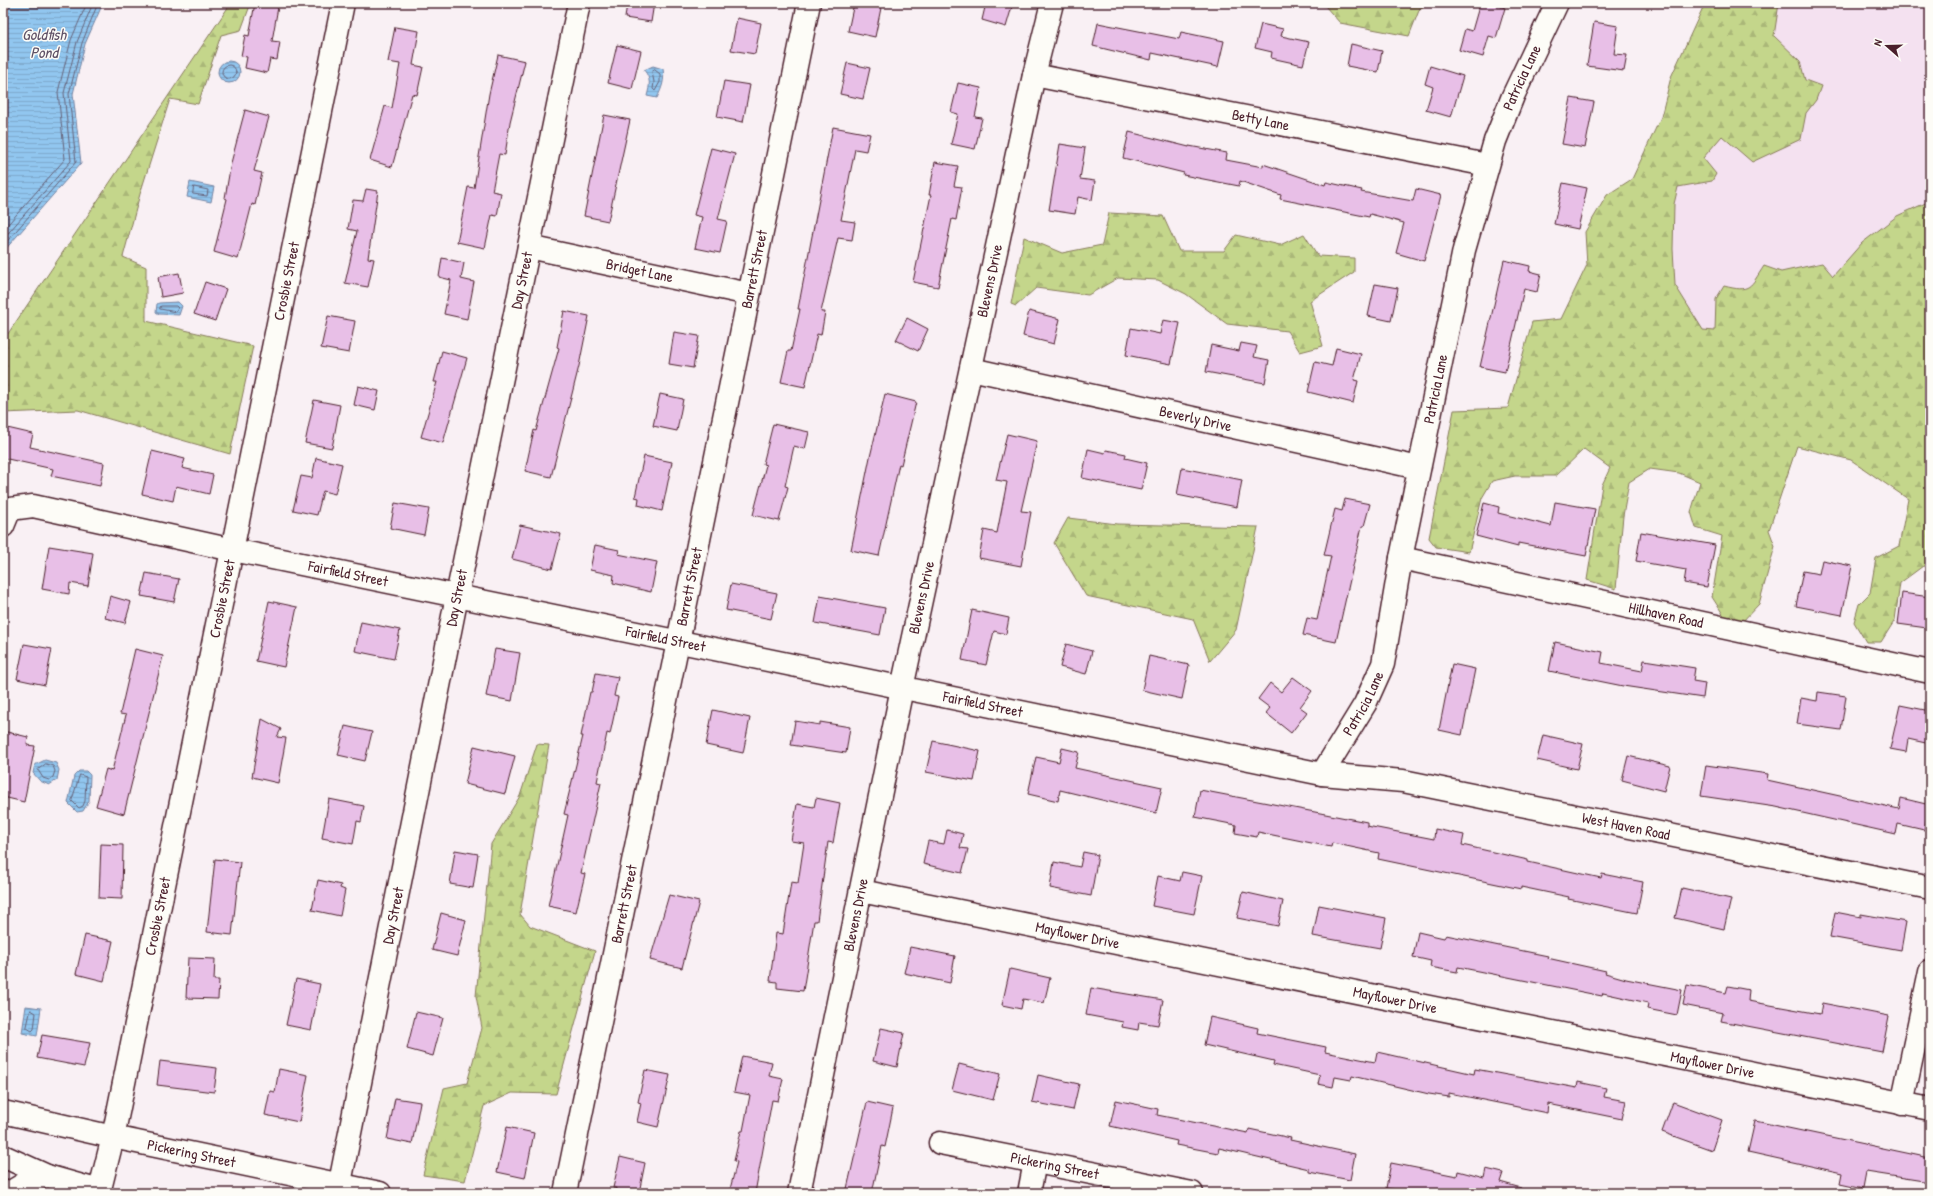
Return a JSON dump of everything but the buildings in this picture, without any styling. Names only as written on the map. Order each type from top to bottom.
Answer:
[{"type":"street","name":"Crosbie Street","points":[[99,1192],[113,1137],[343,3]]},
{"type":"street","name":"Day Street","points":[[338,1189],[457,596],[579,3]]},
{"type":"street","name":"Barrett Street","points":[[565,1193],[809,3]]},
{"type":"street","name":"Blevens Drive","points":[[799,1193],[902,688],[1034,75],[1052,3]]},
{"type":"street","name":"Patricia Lane","points":[[1322,774],[1365,704],[1382,664],[1401,558],[1464,250],[1487,165],[1513,96],[1557,3]]},
{"type":"street","name":"Betty Lane","points":[[1034,75],[1487,165]]},
{"type":"street","name":"Bridget Lane","points":[[529,247],[749,294]]},
{"type":"street","name":"Beverly Drive","points":[[971,369],[1419,468]]},
{"type":"street","name":"Fairfield Street","points":[[6,518],[33,506],[233,550],[1322,774]]},
{"type":"street","name":"Hillhaven Road","points":[[1401,558],[1930,672]]},
{"type":"street","name":"West Haven Road","points":[[1322,774],[1403,781],[1930,888]]},
{"type":"street","name":"Mayflower Drive","points":[[861,891],[1930,1109]]},
{"type":"street","points":[[1902,1104],[1930,971]]},
{"type":"street","name":"Pickering Street","points":[[3,1112],[338,1189],[380,1193]]},
{"type":"street","name":"Pickering Street","points":[[940,1143],[1192,1193]]},
{"type":"street","points":[[3,1156],[48,1176],[99,1192]]},
{"type":"street","points":[[1029,1193],[1035,1162]]},
{"type":"street","points":[[9,1193],[24,1184],[48,1176]]},
{"type":"shaded area","points":[[1724,3],[1930,3],[1930,558],[1913,496],[1869,447],[1548,350]]},
{"type":"green space","points":[[231,3],[251,3],[241,30],[221,35],[198,104],[170,99],[140,194],[123,257],[146,267],[146,321],[253,346],[230,454],[78,410],[3,413],[3,341]]},
{"type":"green space","points":[[1310,3],[1436,3],[1420,8],[1409,36],[1340,23],[1325,6]]},
{"type":"green space","points":[[1705,3],[1779,3],[1774,36],[1800,61],[1805,80],[1821,86],[1816,100],[1806,113],[1801,139],[1752,162],[1722,136],[1703,158],[1716,174],[1712,181],[1678,187],[1674,204],[1673,249],[1675,285],[1703,330],[1715,331],[1716,299],[1724,286],[1740,289],[1749,286],[1756,279],[1764,266],[1781,272],[1822,263],[1833,276],[1862,243],[1897,216],[1930,201],[1930,567],[1923,566],[1900,583],[1895,620],[1881,642],[1866,642],[1854,622],[1859,604],[1870,593],[1876,558],[1899,546],[1908,499],[1851,460],[1797,446],[1769,530],[1775,546],[1759,604],[1740,624],[1728,622],[1712,597],[1722,536],[1696,528],[1691,512],[1700,482],[1679,473],[1650,469],[1629,482],[1623,516],[1616,589],[1587,580],[1602,485],[1610,468],[1584,449],[1556,476],[1515,476],[1492,481],[1482,498],[1469,552],[1436,547],[1429,538],[1454,410],[1508,408],[1532,322],[1561,319],[1587,265],[1585,232],[1607,195],[1632,179],[1661,117],[1671,77]]},
{"type":"green space","points":[[1109,213],[1163,216],[1179,251],[1224,251],[1236,235],[1280,245],[1304,234],[1318,256],[1354,258],[1354,272],[1310,301],[1323,346],[1300,352],[1287,331],[1227,324],[1186,294],[1158,280],[1118,278],[1088,295],[1036,288],[1016,306],[1011,304],[1024,237],[1062,253],[1102,245]]},
{"type":"green space","points":[[1068,518],[1117,524],[1258,527],[1236,630],[1210,661],[1193,619],[1086,596],[1054,543]]},
{"type":"green space","points":[[537,744],[549,745],[520,914],[530,926],[595,951],[556,1094],[512,1093],[484,1106],[465,1181],[423,1175],[444,1088],[467,1083],[482,1028],[476,996],[491,844],[520,796]]},
{"type":"water","name":"Goldfish Pond","points":[[3,3],[103,3],[85,44],[73,94],[81,163],[3,252]]},
{"type":"water","points":[[229,61],[237,64],[240,72],[237,80],[229,83],[221,80],[218,72],[221,64]]},
{"type":"water","points":[[653,66],[663,69],[664,73],[663,84],[657,98],[647,96],[649,82],[648,76],[644,70]]},
{"type":"water","points":[[190,182],[214,187],[211,202],[187,197]]},
{"type":"water","points":[[178,302],[182,306],[179,315],[159,314],[156,312],[157,304],[159,303]]},
{"type":"water","points":[[45,760],[56,763],[59,770],[57,780],[49,785],[40,781],[33,773],[35,764]]},
{"type":"water","points":[[79,771],[86,771],[90,775],[89,801],[83,811],[77,812],[68,803],[74,776]]},
{"type":"water","points":[[26,1006],[41,1008],[37,1036],[22,1033]]}]
